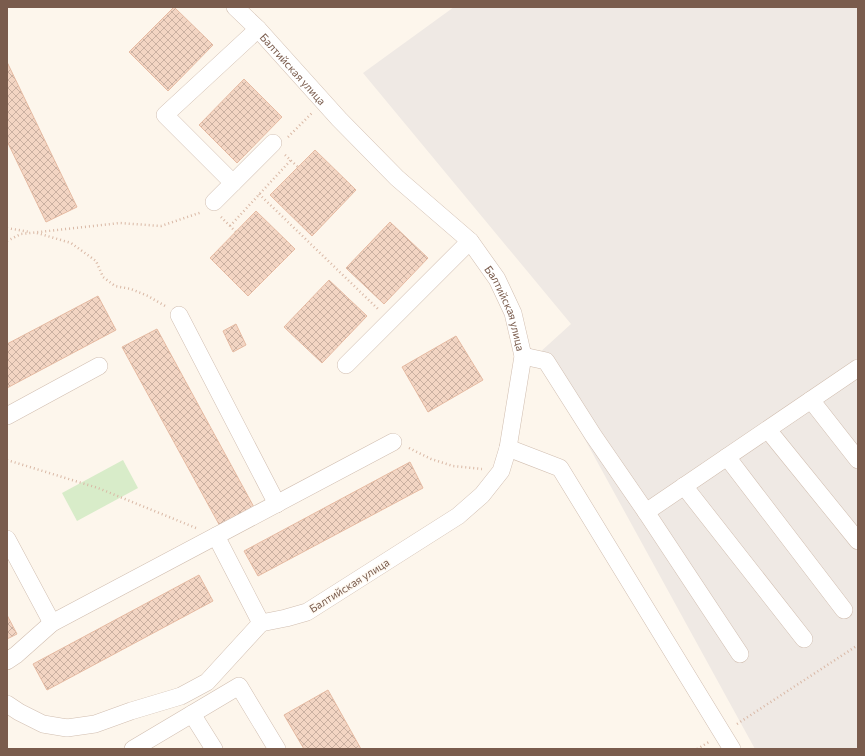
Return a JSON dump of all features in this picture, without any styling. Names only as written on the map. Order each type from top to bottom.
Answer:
[{"type":"street","name":"Балтийская улица","points":[[235,7],[258,29],[339,119],[397,178],[470,241],[497,279],[514,313],[523,356],[508,448],[501,470],[482,494],[451,521],[307,612],[261,623]]},
{"type":"street","points":[[232,183],[165,116],[258,29]]},
{"type":"street","points":[[211,204],[232,183],[278,143]]},
{"type":"street","points":[[346,365],[470,241]]},
{"type":"street","points":[[179,314],[277,504]]},
{"type":"street","points":[[523,356],[546,361],[593,435],[740,654]]},
{"type":"street","points":[[7,416],[99,366]]},
{"type":"street","points":[[646,512],[858,369]]},
{"type":"street","points":[[811,400],[858,460]]},
{"type":"street","points":[[768,430],[858,541]]},
{"type":"street","points":[[7,661],[16,655],[52,623],[393,442]]},
{"type":"street","points":[[508,448],[560,468],[732,749]]},
{"type":"street","points":[[727,457],[844,610]]},
{"type":"street","points":[[684,486],[804,638]]},
{"type":"street","points":[[7,704],[43,724],[67,728],[95,724],[131,711],[181,696],[207,682],[261,623],[216,536]]},
{"type":"street","points":[[7,539],[52,623]]},
{"type":"street","points":[[133,749],[239,686],[277,749]]},
{"type":"street","points":[[192,714],[214,749]]},
{"type":"path","points":[[278,143],[314,111]]},
{"type":"path","points":[[230,226],[291,160]]},
{"type":"path","points":[[259,194],[390,321]]},
{"type":"path","points":[[7,241],[21,234],[120,223],[161,226],[201,212],[211,204],[236,232]]},
{"type":"path","points":[[7,228],[35,232],[71,243],[96,261],[103,277],[115,286],[131,289],[148,296],[179,314]]},
{"type":"path","points":[[393,442],[411,448],[431,459],[452,466],[501,470]]},
{"type":"path","points":[[7,460],[82,482],[123,497],[216,536]]},
{"type":"path","points":[[723,733],[858,645]]},
{"type":"shaded area","points":[[454,7],[858,7],[858,749],[755,749],[538,354],[571,324],[363,73]]},
{"type":"green space","points":[[123,460],[138,488],[77,521],[62,493]]},
{"type":"building","points":[[174,7],[213,45],[168,91],[129,52]]},
{"type":"building","points":[[7,62],[77,207],[46,222],[7,141]]},
{"type":"building","points":[[244,79],[282,117],[237,163],[199,125]]},
{"type":"building","points":[[315,150],[356,190],[312,236],[270,195]]},
{"type":"building","points":[[256,211],[295,249],[248,296],[210,258]]},
{"type":"building","points":[[390,222],[428,258],[384,304],[346,268]]},
{"type":"building","points":[[329,280],[367,316],[322,363],[284,327]]},
{"type":"building","points":[[98,296],[116,330],[7,388],[7,344]]},
{"type":"building","points":[[236,324],[246,345],[233,352],[223,331]]},
{"type":"building","points":[[157,329],[255,509],[221,528],[122,347]]},
{"type":"building","points":[[456,336],[483,380],[428,412],[402,367]]},
{"type":"building","points":[[410,462],[423,488],[258,576],[244,551]]},
{"type":"building","points":[[199,575],[213,601],[47,690],[33,664]]},
{"type":"building","points":[[7,615],[17,634],[7,639]]},
{"type":"building","points":[[328,690],[361,749],[304,749],[284,715]]}]
